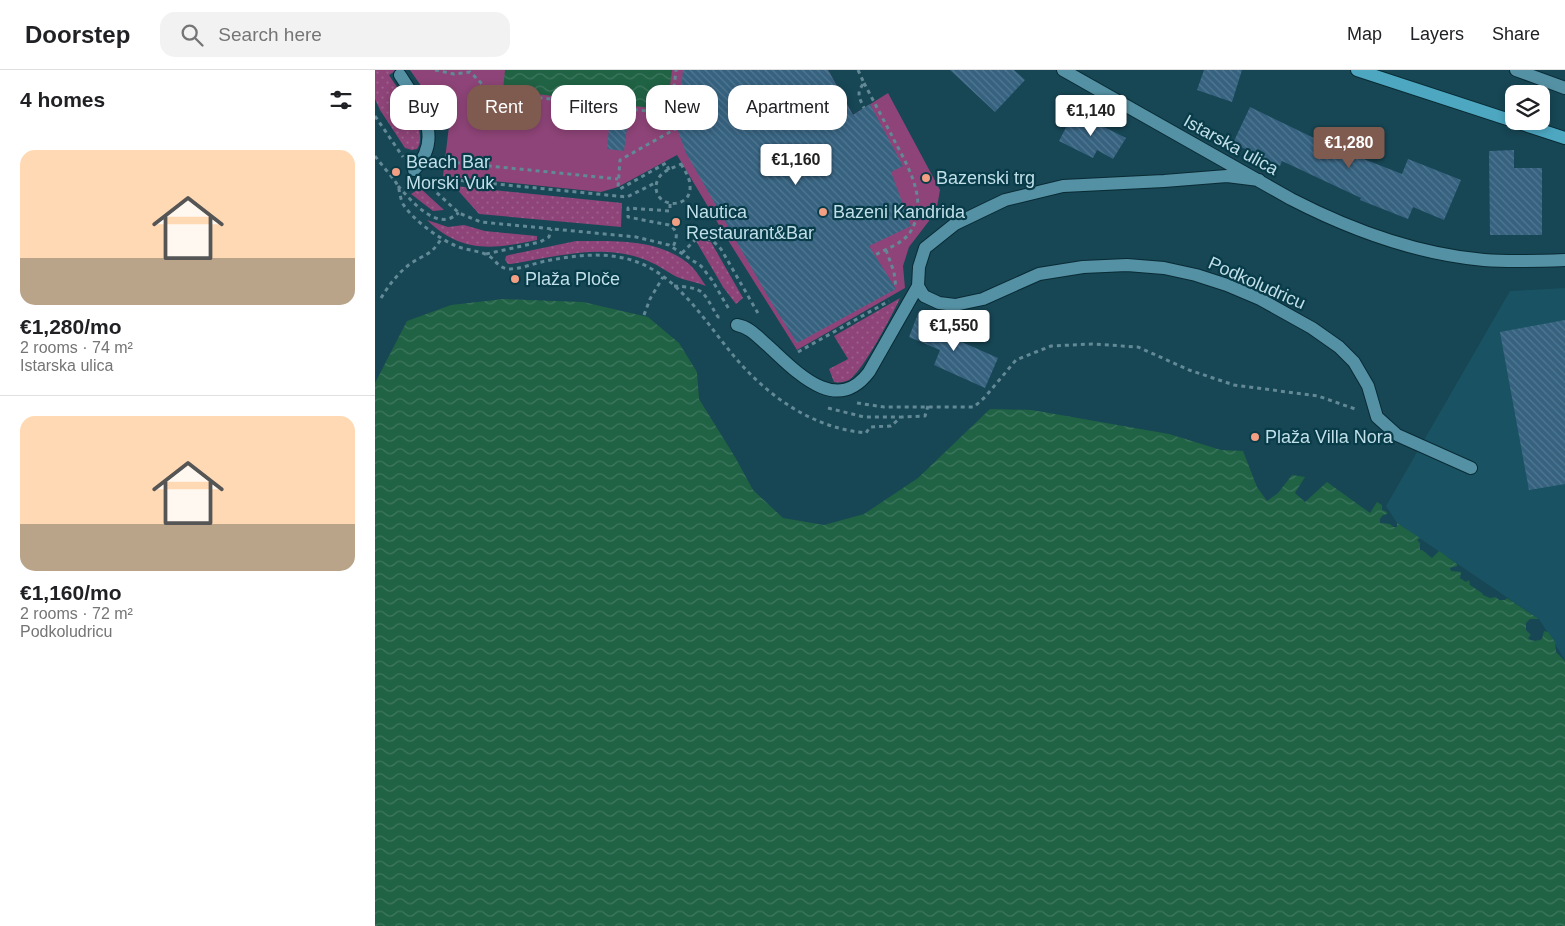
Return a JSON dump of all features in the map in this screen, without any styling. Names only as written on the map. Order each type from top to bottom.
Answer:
[{"type":"main road","points":[[1357,70],[1565,138]]},
{"type":"street","name":"Istarska ulica","points":[[1063,70],[1310,209],[1377,237],[1432,252],[1484,260],[1565,260]]},
{"type":"street","points":[[1516,70],[1565,88]]},
{"type":"street","points":[[400,75],[424,115],[429,131],[426,154],[414,170]]},
{"type":"street","points":[[737,325],[746,327],[814,384],[835,391],[851,388],[859,383],[869,372],[918,286],[919,267],[925,248],[955,224],[1005,200],[1063,186],[1227,176],[1259,180]]},
{"type":"street","name":"Podkoludricu","points":[[918,286],[924,296],[939,303],[955,305],[983,300],[1039,274],[1083,267],[1127,264],[1196,274],[1260,300],[1312,328],[1339,347],[1354,362],[1369,386],[1377,417]]},
{"type":"street","points":[[1377,417],[1397,435],[1471,468]]},
{"type":"path","points":[[435,70],[454,74],[470,71],[484,88],[493,92],[551,99]]},
{"type":"path","points":[[636,110],[671,114],[676,70]]},
{"type":"path","points":[[858,70],[910,172],[916,192],[917,211],[912,229],[903,240],[875,255]]},
{"type":"path","points":[[864,83],[859,89],[859,95],[864,108]]},
{"type":"path","points":[[375,116],[392,143],[414,170],[459,212],[472,220],[636,237],[660,242],[682,253],[707,273],[737,325]]},
{"type":"path","points":[[669,170],[666,163],[620,189],[618,187],[620,160],[673,130]]},
{"type":"path","points":[[375,156],[398,186],[423,210],[434,217],[449,219],[459,212]]},
{"type":"path","points":[[444,160],[618,180]]},
{"type":"path","points":[[681,164],[690,183],[689,194],[681,202],[670,204],[660,198],[656,188],[657,182],[663,173],[669,170],[681,164]]},
{"type":"path","points":[[456,177],[456,180],[627,197],[657,182]]},
{"type":"path","points":[[398,186],[400,198],[408,212],[428,229],[457,247],[490,256],[501,267],[510,269],[593,254],[618,257],[642,264],[674,286],[711,326],[744,368],[782,401],[818,422],[844,430],[866,433],[870,427],[891,426],[901,417]]},
{"type":"path","points":[[670,204],[670,211],[628,208],[628,217],[669,225],[674,228],[676,233],[673,248]]},
{"type":"path","points":[[485,254],[540,242],[549,237],[551,229]]},
{"type":"path","points":[[682,253],[697,238],[703,236],[713,241],[721,249],[764,323],[765,329],[761,340]]},
{"type":"path","points":[[381,298],[388,286],[398,275],[410,264],[434,250],[441,239]]},
{"type":"path","points":[[886,250],[894,272],[896,289]]},
{"type":"path","points":[[643,315],[663,277]]},
{"type":"path","points":[[674,286],[693,287],[701,290],[719,317]]},
{"type":"path","points":[[809,346],[893,298]]},
{"type":"path","points":[[883,407],[974,407],[985,397],[1016,360],[1051,346],[1092,344],[1138,347],[1189,370],[1233,385],[1318,396],[1377,417]]},
{"type":"path","points":[[824,406],[842,413],[864,417],[901,417],[925,416],[928,406]]},
{"type":"shaded area","points":[[375,70],[397,70],[389,75],[396,85],[390,85],[390,125],[375,99]]},
{"type":"shaded area","name":"Bazeni Kandrida","points":[[410,70],[828,70],[836,85],[728,85],[728,130],[847,130],[847,104],[853,115],[888,93],[940,190],[937,207],[932,217],[909,247],[903,266],[905,288],[797,350],[677,155],[618,187],[601,192],[443,176],[449,130],[457,130],[457,85],[420,85]]},
{"type":"shaded area","points":[[393,130],[419,130],[420,141],[417,149],[405,148]]},
{"type":"shaded area","points":[[454,186],[622,203],[621,227],[479,214]]},
{"type":"shaded area","points":[[420,188],[444,210],[433,211],[411,194]]},
{"type":"shaded area","points":[[427,220],[448,227],[464,225],[485,231],[537,236],[537,240],[492,247],[466,244],[440,231]]},
{"type":"shaded area","points":[[576,241],[620,241],[664,249],[689,264],[706,286],[677,277],[643,259],[627,254],[610,252],[577,253],[511,264],[508,264],[505,260],[506,256],[509,255]]},
{"type":"shaded area","points":[[696,241],[711,242],[743,298],[736,304],[723,287]]},
{"type":"shaded area","points":[[1565,288],[1565,660],[1539,619],[1397,523],[1386,506],[1510,291]]},
{"type":"shaded area","points":[[900,298],[877,342],[855,375],[847,381],[834,382],[829,369],[848,359],[834,336]]},
{"type":"water","points":[[505,70],[672,70],[670,85],[646,85],[646,107],[636,106],[636,85],[551,85],[551,96],[541,95],[541,85],[504,85]]},
{"type":"water","points":[[504,299],[583,302],[648,317],[679,343],[697,372],[699,399],[753,490],[783,518],[824,525],[864,514],[918,478],[990,409],[1032,410],[1169,434],[1221,450],[1243,451],[1257,487],[1267,501],[1278,493],[1292,475],[1305,477],[1295,493],[1305,502],[1327,482],[1370,513],[1377,502],[1382,505],[1382,510],[1387,512],[1380,519],[1380,523],[1397,527],[1397,523],[1420,538],[1417,540],[1420,543],[1420,550],[1432,558],[1439,551],[1457,564],[1457,566],[1450,568],[1451,571],[1461,572],[1460,578],[1466,582],[1469,580],[1470,585],[1483,595],[1490,598],[1496,597],[1499,600],[1507,598],[1539,619],[1530,619],[1526,623],[1526,630],[1531,635],[1528,638],[1533,641],[1539,640],[1542,639],[1544,631],[1548,632],[1555,642],[1556,652],[1565,661],[1565,926],[375,926],[375,383],[407,321],[451,305]]},
{"type":"building","points":[[683,70],[828,70],[836,85],[728,85],[728,130],[847,130],[847,104],[853,115],[870,104],[903,166],[891,172],[911,226],[869,246],[896,289],[797,343],[770,300],[686,153],[678,130],[718,130],[718,85],[681,85]]},
{"type":"building","points":[[950,70],[1014,70],[1025,80],[995,112]]},
{"type":"building","points":[[1204,70],[1242,70],[1232,102],[1197,90]]},
{"type":"building","points":[[1250,107],[1316,139],[1317,137],[1361,158],[1402,174],[1408,159],[1461,180],[1444,220],[1413,207],[1408,219],[1360,200],[1361,198],[1282,161],[1280,166],[1233,143]]},
{"type":"building","points":[[1074,112],[1126,138],[1113,159],[1097,150],[1093,158],[1059,141]]},
{"type":"building","points":[[609,130],[627,130],[624,151],[607,149]]},
{"type":"building","points":[[1514,150],[1514,168],[1542,168],[1542,235],[1490,235],[1489,151]]},
{"type":"building","points":[[919,311],[944,321],[939,332],[998,358],[985,388],[934,365],[940,350],[909,337]]},
{"type":"building","points":[[1565,320],[1565,484],[1529,490],[1500,332]]},
{"type":"place","name":"Beach Bar Morski Vuk","points":[[396,172]]},
{"type":"place","name":"Bazenski trg","points":[[926,178]]},
{"type":"place","name":"Bazeni Kandrida","points":[[823,212]]},
{"type":"place","name":"Nautica Restaurant&Bar","points":[[676,222]]},
{"type":"place","name":"Plaža Ploče","points":[[515,279]]},
{"type":"place","name":"Plaža Villa Nora","points":[[1255,437]]}]
